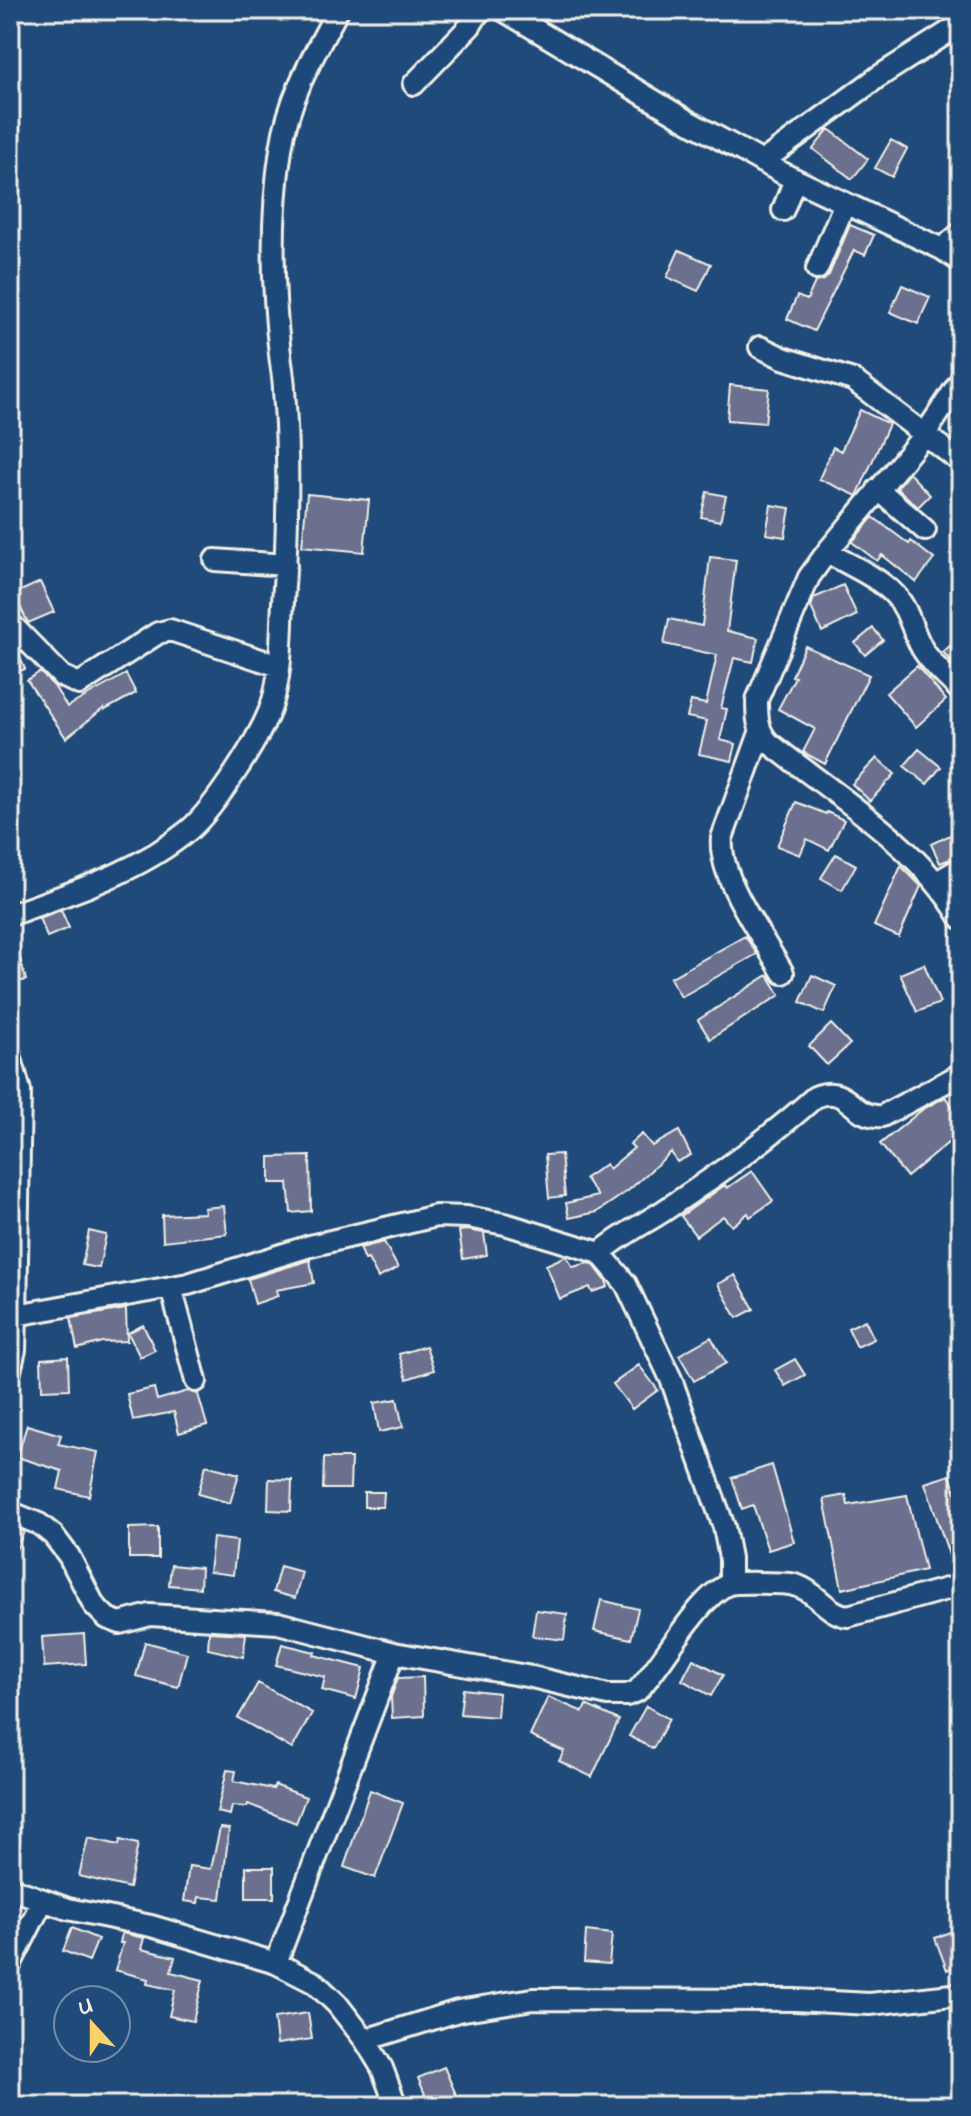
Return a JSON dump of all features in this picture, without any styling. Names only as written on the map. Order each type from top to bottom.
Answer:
[{"type":"street","points":[[10,915],[124,872],[147,860],[192,827],[239,768],[272,704],[279,666],[286,565],[286,434],[276,282],[275,195],[289,111],[303,76],[338,10]]},
{"type":"street","points":[[414,84],[470,26],[480,10]]},
{"type":"street","points":[[503,10],[762,162],[942,249],[961,262]]},
{"type":"street","points":[[762,162],[878,77],[956,35]]},
{"type":"street","points":[[783,210],[795,179]]},
{"type":"street","points":[[817,269],[845,203]]},
{"type":"street","points":[[942,249],[961,233]]},
{"type":"street","points":[[760,347],[783,358],[853,380],[961,462]]},
{"type":"street","points":[[783,973],[725,873],[720,852],[722,838],[760,733],[757,700],[809,577],[925,434],[961,380]]},
{"type":"street","points":[[878,489],[925,530]]},
{"type":"street","points":[[827,552],[879,582],[894,595],[905,608],[923,650],[961,691]]},
{"type":"street","points":[[215,560],[286,565]]},
{"type":"street","points":[[10,623],[62,676],[79,684],[158,633],[170,630],[279,666]]},
{"type":"street","points":[[760,733],[871,821],[937,882],[961,918]]},
{"type":"street","points":[[937,882],[961,868]]},
{"type":"street","points":[[10,1055],[20,1091],[15,1350],[10,1371]]},
{"type":"street","points":[[600,1253],[617,1238],[661,1213],[749,1151],[815,1097],[841,1095],[860,1111],[874,1117],[882,1116],[961,1074]]},
{"type":"street","points":[[16,1315],[231,1273],[310,1246],[436,1216],[467,1217],[505,1224],[600,1253],[626,1284],[671,1379],[724,1527],[730,1558],[730,1584]]},
{"type":"street","points":[[171,1287],[196,1381]]},
{"type":"street","points":[[10,1512],[39,1524],[53,1535],[69,1556],[94,1605],[107,1618],[120,1623],[150,1615],[278,1623],[394,1653],[532,1677],[608,1695],[627,1695],[637,1691],[711,1597],[730,1584],[792,1584],[808,1590],[836,1613],[848,1616],[961,1585]]},
{"type":"street","points":[[276,1963],[394,1653]]},
{"type":"street","points":[[10,1888],[68,1909],[151,1926],[276,1963],[315,1983],[337,2004],[365,2040],[382,2068],[396,2106]]},
{"type":"street","points":[[10,1965],[43,1900]]},
{"type":"street","points":[[365,2040],[458,2011],[533,1999],[795,2000],[870,2004],[961,1994]]},
{"type":"building","points":[[829,129],[868,159],[852,179],[813,149]]},
{"type":"building","points":[[891,140],[907,149],[892,177],[875,168]]},
{"type":"building","points":[[850,225],[874,235],[865,255],[854,250],[814,331],[787,319],[797,296],[807,300],[815,282],[829,275]]},
{"type":"building","points":[[679,250],[711,264],[698,291],[667,277]]},
{"type":"building","points":[[902,285],[930,297],[918,324],[890,312]]},
{"type":"building","points":[[730,385],[769,389],[765,423],[727,420]]},
{"type":"building","points":[[860,410],[889,424],[857,496],[819,479],[833,447],[841,451]]},
{"type":"building","points":[[909,473],[930,495],[918,507],[897,488]]},
{"type":"building","points":[[707,492],[726,496],[720,521],[701,517]]},
{"type":"building","points":[[307,494],[369,500],[364,552],[302,546]]},
{"type":"building","points":[[771,505],[790,508],[785,537],[766,534]]},
{"type":"building","points":[[873,517],[934,559],[916,582],[882,555],[877,561],[852,542]]},
{"type":"building","points":[[710,557],[736,560],[727,631],[758,638],[753,662],[734,658],[721,708],[727,709],[720,740],[736,744],[732,761],[699,754],[707,721],[687,717],[691,701],[706,704],[717,655],[664,644],[669,619],[702,626]]},
{"type":"building","points":[[40,582],[54,612],[28,623],[14,594]]},
{"type":"building","points":[[843,585],[857,615],[822,632],[811,607],[814,598]]},
{"type":"building","points":[[873,628],[883,640],[865,655],[855,643]]},
{"type":"building","points":[[961,636],[961,673],[943,652]]},
{"type":"building","points":[[10,642],[25,669],[10,675]]},
{"type":"building","points":[[805,646],[869,675],[825,764],[803,752],[815,729],[778,709],[795,677],[792,676]]},
{"type":"building","points":[[917,666],[946,700],[916,727],[886,693]]},
{"type":"building","points":[[40,672],[54,686],[67,707],[126,674],[136,693],[104,708],[66,738],[27,680]]},
{"type":"building","points":[[919,749],[941,767],[927,784],[904,766]]},
{"type":"building","points":[[877,758],[895,774],[870,801],[852,784]]},
{"type":"building","points":[[796,802],[844,820],[829,850],[807,839],[800,855],[777,846]]},
{"type":"building","points":[[961,830],[961,855],[940,863],[931,844]]},
{"type":"building","points":[[836,854],[856,865],[842,890],[821,878]]},
{"type":"building","points":[[901,866],[921,886],[899,937],[874,926]]},
{"type":"building","points":[[61,910],[69,928],[47,937],[39,918]]},
{"type":"building","points":[[745,936],[757,954],[681,997],[670,978]]},
{"type":"building","points":[[14,937],[26,980],[10,984],[10,938]]},
{"type":"building","points":[[924,964],[940,1003],[917,1012],[900,974]]},
{"type":"building","points":[[768,975],[780,995],[710,1039],[698,1020]]},
{"type":"building","points":[[812,975],[836,986],[824,1013],[800,1002]]},
{"type":"building","points":[[831,1024],[850,1044],[827,1065],[809,1046]]},
{"type":"building","points":[[945,1097],[961,1116],[961,1132],[907,1177],[880,1144],[923,1109]]},
{"type":"building","points":[[679,1131],[691,1155],[677,1162],[671,1152],[629,1190],[597,1212],[569,1218],[566,1203],[598,1196],[585,1178],[606,1164],[609,1169],[634,1148],[630,1144],[642,1134],[652,1146]]},
{"type":"building","points":[[561,1154],[565,1196],[549,1198],[545,1155]]},
{"type":"building","points":[[310,1156],[311,1211],[291,1213],[288,1183],[270,1183],[270,1157]]},
{"type":"building","points":[[752,1171],[773,1201],[750,1217],[748,1213],[732,1226],[723,1216],[696,1236],[681,1216],[725,1185],[727,1188]]},
{"type":"building","points":[[224,1206],[227,1234],[163,1241],[162,1215],[205,1213],[204,1208]]},
{"type":"building","points":[[89,1231],[106,1235],[99,1268],[82,1265]]},
{"type":"building","points":[[459,1231],[484,1233],[487,1255],[463,1259]]},
{"type":"building","points":[[384,1242],[398,1268],[378,1278],[360,1248]]},
{"type":"building","points":[[566,1256],[573,1267],[593,1264],[608,1287],[592,1292],[590,1287],[560,1299],[546,1265]]},
{"type":"building","points":[[310,1260],[314,1283],[276,1290],[278,1296],[255,1304],[248,1279]]},
{"type":"building","points":[[735,1275],[754,1309],[737,1318],[718,1284]]},
{"type":"building","points":[[126,1309],[127,1341],[102,1342],[77,1349],[71,1318]]},
{"type":"building","points":[[865,1320],[874,1339],[857,1347],[848,1328]]},
{"type":"building","points":[[143,1325],[155,1350],[140,1357],[128,1333]]},
{"type":"building","points":[[711,1337],[726,1363],[694,1381],[679,1355]]},
{"type":"building","points":[[426,1346],[434,1370],[407,1379],[399,1354]]},
{"type":"building","points":[[68,1357],[69,1389],[42,1390],[41,1359]]},
{"type":"building","points":[[795,1359],[805,1375],[785,1386],[775,1370]]},
{"type":"building","points":[[639,1365],[658,1390],[632,1409],[613,1384]]},
{"type":"building","points":[[154,1388],[157,1400],[188,1391],[198,1394],[207,1425],[179,1433],[174,1412],[133,1420],[127,1394]]},
{"type":"building","points":[[397,1399],[403,1427],[379,1432],[374,1403]]},
{"type":"building","points":[[27,1425],[61,1435],[58,1444],[98,1452],[89,1496],[58,1489],[62,1471],[17,1457]]},
{"type":"building","points":[[324,1458],[351,1458],[350,1489],[323,1489]]},
{"type":"building","points":[[206,1465],[239,1474],[230,1503],[198,1494]]},
{"type":"building","points":[[772,1465],[794,1542],[768,1550],[753,1505],[742,1509],[732,1478]]},
{"type":"building","points":[[950,1475],[961,1509],[961,1572],[955,1573],[925,1483]]},
{"type":"building","points":[[269,1479],[292,1480],[291,1511],[268,1510]]},
{"type":"building","points":[[364,1492],[384,1492],[383,1507],[364,1507]]},
{"type":"building","points":[[846,1495],[848,1505],[907,1495],[925,1570],[842,1589],[824,1499]]},
{"type":"building","points":[[10,1526],[24,1532],[10,1563]]},
{"type":"building","points":[[158,1527],[158,1558],[129,1558],[129,1528]]},
{"type":"building","points":[[213,1538],[237,1541],[233,1575],[209,1572]]},
{"type":"building","points":[[171,1565],[201,1568],[200,1588],[169,1585]]},
{"type":"building","points":[[280,1566],[302,1572],[295,1598],[273,1592]]},
{"type":"building","points":[[601,1600],[638,1609],[631,1639],[594,1631]]},
{"type":"building","points":[[536,1610],[567,1614],[564,1640],[532,1636]]},
{"type":"building","points":[[209,1632],[246,1634],[243,1657],[208,1649]]},
{"type":"building","points":[[84,1634],[86,1664],[44,1667],[42,1637]]},
{"type":"building","points":[[145,1642],[187,1653],[178,1687],[136,1676]]},
{"type":"building","points":[[282,1644],[364,1668],[356,1699],[322,1690],[325,1677],[276,1665]]},
{"type":"building","points":[[693,1659],[723,1675],[711,1696],[682,1680]]},
{"type":"building","points":[[423,1677],[424,1716],[392,1718],[391,1697],[398,1678]]},
{"type":"building","points":[[258,1683],[312,1713],[292,1749],[238,1718]]},
{"type":"building","points":[[463,1689],[499,1693],[497,1717],[460,1714]]},
{"type":"building","points":[[548,1697],[583,1712],[586,1705],[619,1720],[592,1777],[559,1761],[564,1751],[530,1736]]},
{"type":"building","points":[[646,1706],[669,1719],[653,1749],[629,1736]]},
{"type":"building","points":[[227,1770],[236,1771],[234,1781],[273,1789],[275,1785],[306,1797],[296,1823],[248,1804],[247,1807],[232,1806],[230,1815],[217,1812]]},
{"type":"building","points":[[370,1790],[403,1803],[375,1878],[344,1867]]},
{"type":"building","points":[[220,1828],[229,1829],[221,1899],[199,1897],[198,1903],[184,1901],[189,1866],[211,1869]]},
{"type":"building","points":[[88,1838],[119,1845],[120,1840],[138,1844],[129,1888],[79,1876]]},
{"type":"building","points":[[246,1867],[274,1867],[274,1898],[246,1898]]},
{"type":"building","points":[[72,1928],[98,1939],[89,1961],[63,1951]]},
{"type":"building","points":[[957,1929],[961,1940],[961,1964],[947,1970],[935,1938]]},
{"type":"building","points":[[586,1931],[612,1934],[609,1964],[584,1962]]},
{"type":"building","points":[[122,1933],[144,1938],[141,1949],[175,1957],[171,1972],[203,1980],[193,2021],[169,2016],[175,1990],[147,1984],[148,1979],[115,1970],[123,1943],[120,1943]]},
{"type":"building","points":[[308,2013],[312,2039],[277,2044],[274,2018]]},
{"type":"building","points":[[444,2067],[461,2106],[430,2106],[418,2078]]}]
